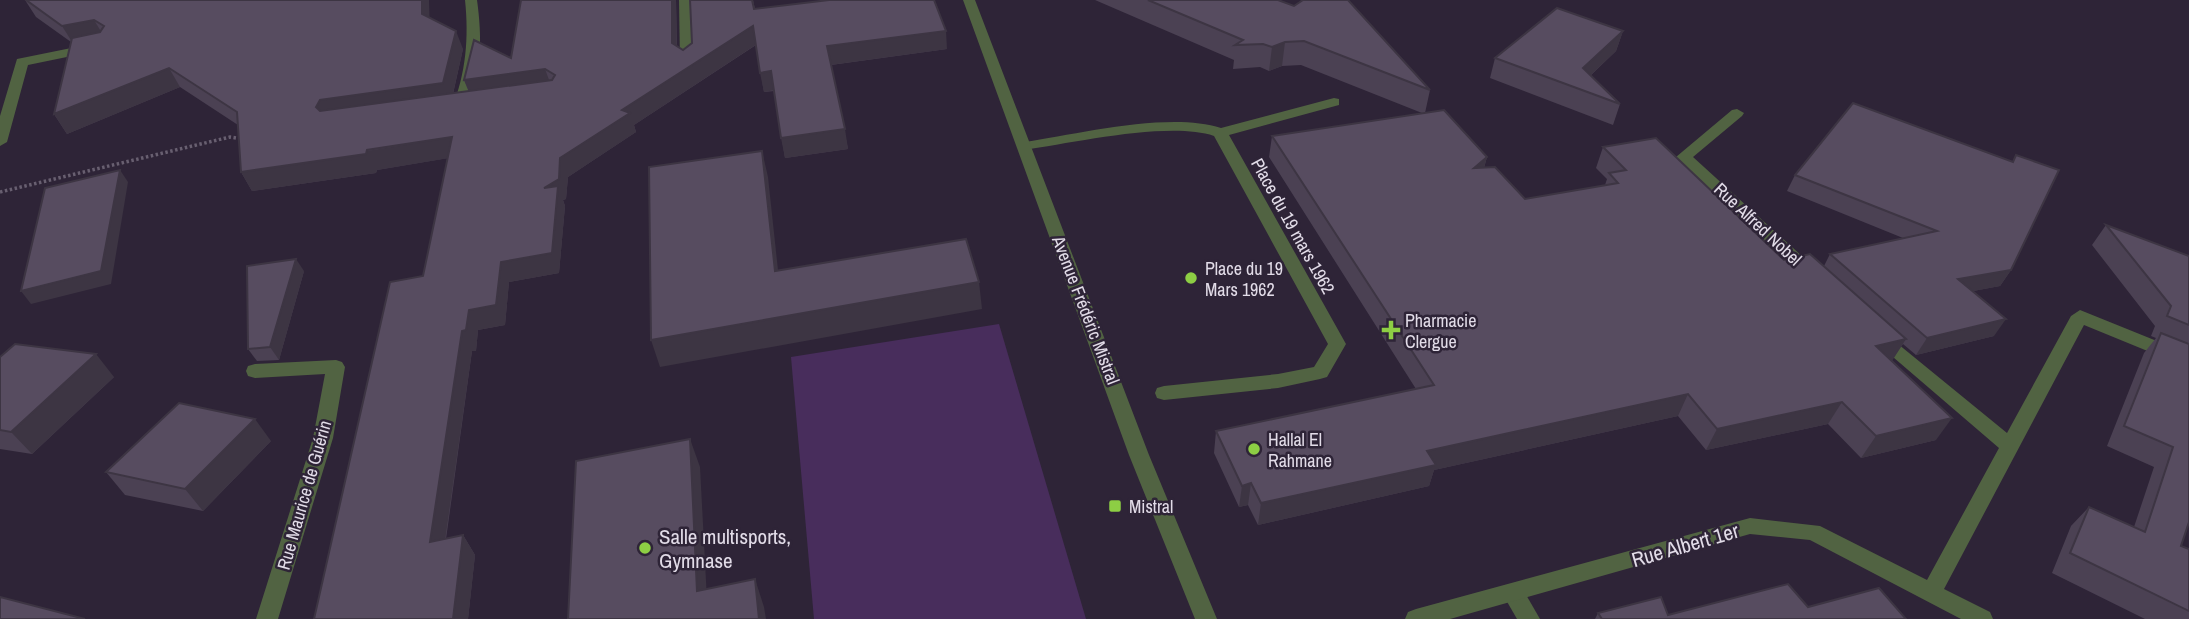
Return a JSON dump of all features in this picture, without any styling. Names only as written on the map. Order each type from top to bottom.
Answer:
[{"type":"street","points":[[459,108],[474,52],[471,0]]},
{"type":"street","points":[[684,0],[687,62]]},
{"type":"street","name":"Avenue Frédéric Mistral","points":[[969,0],[1139,455],[1206,619]]},
{"type":"street","points":[[0,142],[22,62],[106,45]]},
{"type":"street","points":[[1024,146],[1165,125],[1202,127],[1220,133],[1334,102]]},
{"type":"street","name":"Rue Alfred Nobel","points":[[1737,113],[1684,157],[1819,281]]},
{"type":"street","name":"Place du 19 mars 1962","points":[[1164,393],[1278,380],[1320,372],[1337,344],[1220,133]]},
{"type":"street","points":[[1931,593],[2080,316],[2189,361]]},
{"type":"street","points":[[1869,328],[2010,446]]},
{"type":"street","name":"Rue Maurice de Guérin","points":[[255,371],[336,367],[323,438],[267,619]]},
{"type":"street","name":"Rue Albert 1er","points":[[1416,619],[1750,526],[1813,532],[1982,619]]},
{"type":"street","points":[[1513,593],[1529,619]]},
{"type":"path","points":[[0,191],[230,136],[253,142]]},
{"type":"shaded area","points":[[999,324],[1086,619],[814,619],[791,357]]},
{"type":"building","points":[[26,0],[422,0],[422,14],[456,31],[443,83],[320,100],[316,107],[320,111],[552,80],[555,75],[545,69],[464,80],[474,40],[511,58],[521,0],[672,0],[672,43],[683,50],[692,43],[690,0],[752,0],[754,9],[829,0],[934,0],[946,31],[827,46],[845,129],[781,138],[771,71],[760,73],[753,26],[622,110],[630,113],[560,158],[559,179],[544,188],[558,186],[552,253],[501,262],[496,305],[469,310],[466,330],[462,331],[430,542],[463,535],[453,619],[314,619],[390,282],[423,276],[452,137],[367,150],[366,154],[241,172],[237,112],[169,68],[54,114],[72,38],[100,32],[104,26],[94,20],[62,26]]},
{"type":"building","points":[[1148,0],[1278,0],[1294,6],[1303,0],[1348,0],[1430,90],[1304,41],[1285,42],[1272,47],[1263,44],[1235,45],[1243,40]]},
{"type":"building","points":[[1557,8],[1623,31],[1583,68],[1620,104],[1495,58]]},
{"type":"building","points":[[1853,103],[2013,162],[2016,155],[2059,170],[2011,270],[1958,279],[2006,319],[1927,338],[1830,254],[1937,231],[1795,175]]},
{"type":"building","points":[[1444,110],[1487,157],[1474,168],[1495,167],[1525,199],[1618,183],[1609,173],[1626,170],[1603,147],[1656,138],[1784,260],[1810,254],[1906,339],[1876,346],[1952,418],[1876,436],[1842,402],[1717,429],[1688,394],[1427,451],[1436,465],[1261,503],[1251,483],[1242,486],[1216,431],[1434,385],[1272,136]]},
{"type":"building","points":[[762,151],[775,271],[966,239],[979,282],[651,340],[649,167]]},
{"type":"building","points":[[120,170],[101,271],[21,291],[45,188]]},
{"type":"building","points":[[2106,225],[2189,256],[2189,325],[2167,316],[2171,306]]},
{"type":"building","points":[[296,259],[270,347],[248,349],[247,266]]},
{"type":"building","points":[[2161,333],[2189,344],[2189,522],[2181,546],[2189,549],[2189,611],[2070,553],[2089,507],[2145,532],[2173,447],[2124,426]]},
{"type":"building","points":[[15,344],[96,354],[11,432],[0,430],[0,357]]},
{"type":"building","points":[[179,403],[255,419],[185,489],[106,472]]},
{"type":"building","name":"Salle multisports, Gymnase","points":[[690,439],[697,591],[755,579],[759,619],[568,619],[576,461]]},
{"type":"building","points":[[1788,584],[1808,607],[1879,588],[1906,619],[1602,619],[1598,613],[1661,597],[1668,615]]},
{"type":"building","points":[[0,597],[85,619],[0,619]]},
{"type":"place","name":"Place du 19 Mars 1962","points":[[1191,278]]},
{"type":"place","name":"Pharmacie Clergue","points":[[1391,330]]},
{"type":"place","name":"Hallal El Rahmane","points":[[1254,449]]},
{"type":"place","name":"Mistral","points":[[1115,506]]},
{"type":"place","name":"Salle multisports, Gymnase","points":[[645,548]]}]
